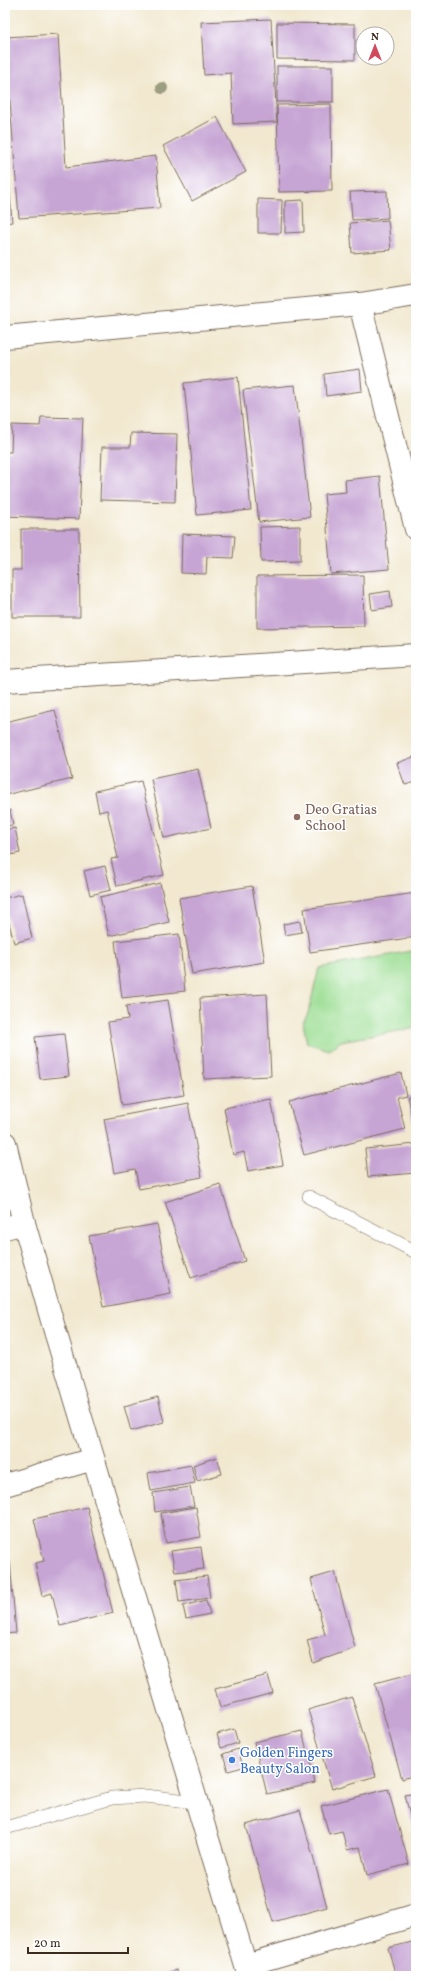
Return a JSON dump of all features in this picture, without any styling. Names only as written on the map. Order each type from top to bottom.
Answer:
[{"type":"street","points":[[5,337],[360,304],[416,295]]},
{"type":"street","points":[[360,304],[416,529]]},
{"type":"street","points":[[5,681],[416,655]]},
{"type":"street","points":[[5,1143],[14,1225],[93,1459],[247,1971],[416,1915]]},
{"type":"street","points":[[5,1484],[93,1459]]},
{"type":"lane","points":[[309,1197],[416,1252]]},
{"type":"lane","points":[[5,1828],[112,1798],[145,1796],[196,1802]]},
{"type":"green space","points":[[416,950],[416,1028],[341,1041],[329,1050],[307,1043],[303,1023],[308,1013],[319,968]]},
{"type":"building","points":[[271,19],[277,122],[233,124],[231,73],[204,75],[201,22]]},
{"type":"building","points":[[277,23],[355,24],[355,60],[277,59]]},
{"type":"building","points":[[58,34],[66,167],[156,156],[160,208],[19,218],[5,37]]},
{"type":"building","points":[[277,66],[333,66],[333,102],[277,102]]},
{"type":"building","points":[[331,104],[332,191],[279,192],[277,105]]},
{"type":"building","points":[[217,117],[246,172],[192,201],[163,146]]},
{"type":"building","points":[[5,131],[12,222],[5,223]]},
{"type":"building","points":[[387,191],[388,218],[352,220],[350,192]]},
{"type":"building","points":[[258,199],[282,200],[281,233],[258,233]]},
{"type":"building","points":[[303,200],[304,232],[285,233],[285,201]]},
{"type":"building","points":[[388,220],[391,250],[352,253],[350,223]]},
{"type":"building","points":[[360,369],[362,391],[326,396],[324,374]]},
{"type":"building","points":[[238,377],[251,510],[197,515],[184,383]]},
{"type":"building","points":[[295,385],[310,517],[259,522],[243,390]]},
{"type":"building","points":[[41,417],[83,418],[79,519],[5,516],[5,452],[11,452],[12,425],[40,426]]},
{"type":"building","points":[[131,433],[177,434],[175,502],[100,500],[102,447],[130,447]]},
{"type":"building","points":[[380,476],[389,569],[331,574],[324,494],[346,492],[345,480]]},
{"type":"building","points":[[300,526],[300,561],[261,562],[260,527]]},
{"type":"building","points":[[21,529],[79,529],[80,617],[12,617],[12,570],[21,570]]},
{"type":"building","points":[[182,534],[235,536],[233,558],[207,557],[206,574],[181,573]]},
{"type":"building","points":[[363,575],[364,626],[257,628],[257,576]]},
{"type":"building","points":[[390,591],[392,607],[372,610],[370,594]]},
{"type":"building","points":[[55,710],[72,779],[5,795],[5,722]]},
{"type":"building","points":[[416,756],[416,782],[405,785],[397,763]]},
{"type":"building","points":[[198,769],[211,828],[164,838],[151,779]]},
{"type":"building","points":[[141,781],[164,875],[117,886],[111,859],[118,858],[107,810],[99,812],[95,791]]},
{"type":"building","points":[[5,810],[10,810],[13,825],[5,826]]},
{"type":"building","points":[[15,828],[20,853],[5,856],[5,830]]},
{"type":"building","points":[[105,866],[111,890],[90,895],[84,871]]},
{"type":"building","points":[[160,883],[169,922],[109,936],[100,897]]},
{"type":"building","points":[[252,886],[265,962],[192,974],[179,898]]},
{"type":"building","points":[[416,893],[416,937],[310,952],[304,909]]},
{"type":"building","points":[[22,894],[32,938],[14,943],[5,907],[5,898]]},
{"type":"building","points":[[300,921],[302,932],[285,935],[283,924]]},
{"type":"building","points":[[179,934],[185,991],[122,998],[115,941]]},
{"type":"building","points":[[267,994],[271,1076],[204,1079],[200,998]]},
{"type":"building","points":[[168,1000],[184,1095],[122,1105],[108,1022],[128,1019],[126,1006]]},
{"type":"building","points":[[64,1034],[69,1076],[40,1079],[35,1037]]},
{"type":"building","points":[[401,1073],[406,1095],[397,1097],[405,1129],[304,1155],[289,1102]]},
{"type":"building","points":[[416,1094],[416,1130],[415,1130],[407,1097]]},
{"type":"building","points":[[271,1099],[283,1165],[248,1171],[244,1152],[233,1155],[224,1108]]},
{"type":"building","points":[[188,1103],[202,1177],[139,1189],[135,1169],[114,1173],[104,1119]]},
{"type":"building","points":[[416,1144],[416,1173],[368,1177],[365,1149]]},
{"type":"building","points":[[220,1184],[245,1261],[191,1278],[165,1202]]},
{"type":"building","points":[[157,1224],[171,1294],[103,1307],[89,1236]]},
{"type":"building","points":[[158,1397],[164,1422],[131,1431],[124,1406]]},
{"type":"building","points":[[217,1457],[222,1474],[197,1481],[193,1465]]},
{"type":"building","points":[[191,1465],[195,1483],[151,1491],[148,1473]]},
{"type":"building","points":[[190,1487],[194,1506],[155,1512],[153,1493]]},
{"type":"building","points":[[87,1507],[113,1613],[60,1626],[52,1593],[42,1596],[35,1563],[44,1561],[34,1519]]},
{"type":"building","points":[[196,1507],[201,1537],[166,1543],[161,1513]]},
{"type":"building","points":[[201,1547],[204,1569],[175,1572],[171,1551]]},
{"type":"building","points":[[10,1561],[16,1633],[5,1634],[5,1562]]},
{"type":"building","points":[[335,1572],[355,1648],[313,1663],[307,1640],[325,1635],[311,1579]]},
{"type":"building","points":[[207,1576],[210,1598],[179,1602],[176,1580]]},
{"type":"building","points":[[206,1600],[210,1614],[186,1619],[183,1606]]},
{"type":"building","points":[[416,1673],[416,1775],[402,1779],[375,1684]]},
{"type":"building","points":[[268,1675],[273,1693],[220,1707],[215,1689]]},
{"type":"building","points":[[352,1697],[376,1776],[332,1789],[308,1710]]},
{"type":"building","points":[[234,1729],[238,1743],[221,1748],[217,1734]]},
{"type":"building","points":[[302,1731],[315,1783],[267,1794],[254,1742]]},
{"type":"building","points":[[238,1749],[243,1767],[228,1771],[223,1754]]},
{"type":"building","points":[[388,1789],[409,1864],[367,1875],[360,1847],[347,1850],[342,1831],[329,1834],[321,1806]]},
{"type":"building","points":[[416,1793],[416,1838],[415,1838],[405,1795]]},
{"type":"building","points":[[300,1810],[327,1907],[273,1922],[246,1825]]},
{"type":"building","points":[[416,1941],[416,1976],[396,1976],[388,1948]]},
{"type":"building","points":[[177,1970],[178,1976],[158,1976]]},
{"type":"place","name":"Deo Gratias School","points":[[297,817]]},
{"type":"place","name":"Golden Fingers Beauty Salon","points":[[232,1760]]}]
